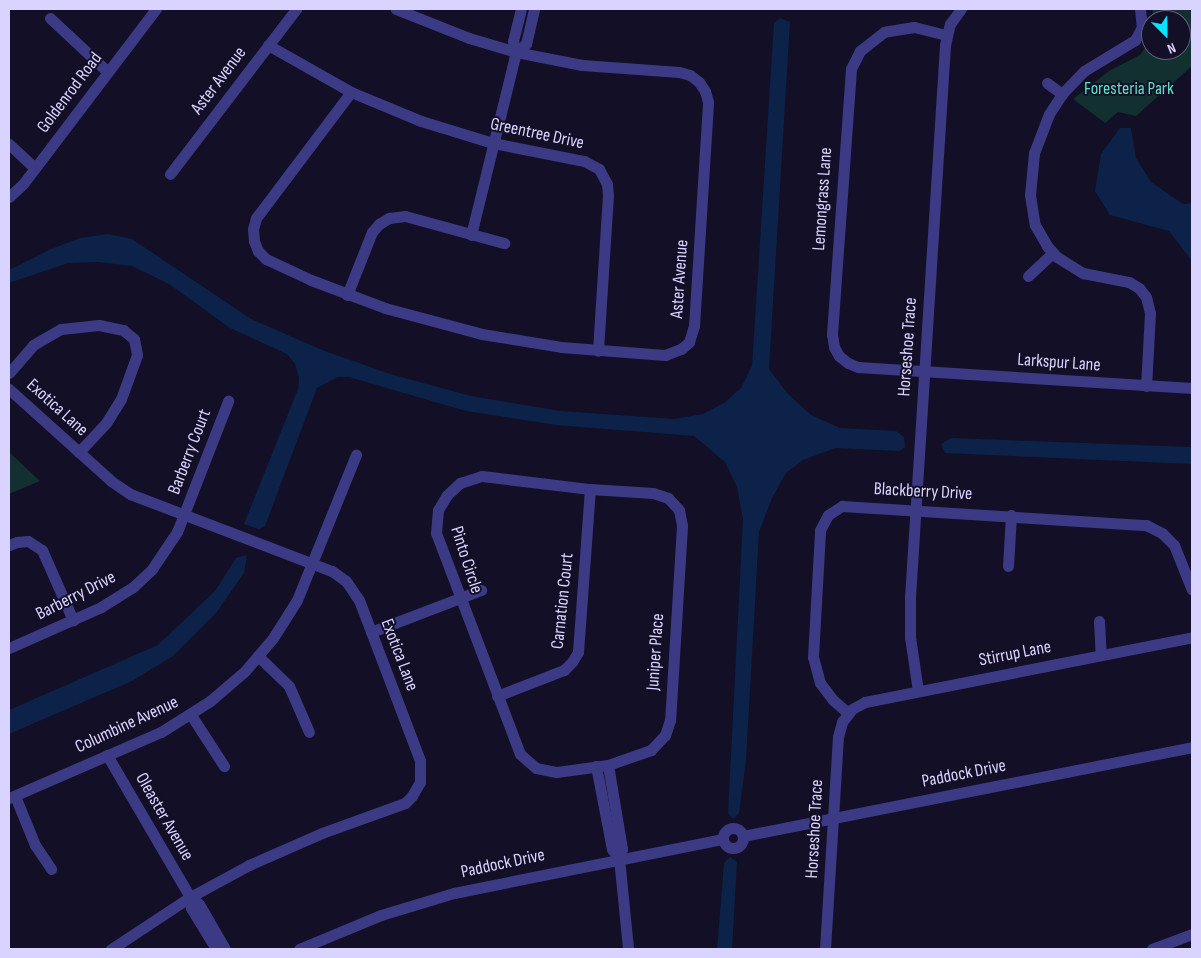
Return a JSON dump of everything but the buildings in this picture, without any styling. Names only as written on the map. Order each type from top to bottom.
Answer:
[{"type":"street","name":"Goldenrod Road","points":[[9,197],[35,168],[156,9]]},
{"type":"street","name":"Aster Avenue","points":[[170,174],[296,9]]},
{"type":"street","name":"Aster Avenue","points":[[351,92],[258,213],[253,235],[258,251],[271,262],[348,295],[462,330],[521,341],[598,351],[665,355],[681,349],[691,337],[694,326],[707,97],[699,82],[685,73],[582,65],[516,52],[469,38],[396,9]]},
{"type":"street","points":[[471,235],[516,52],[513,41],[521,9]]},
{"type":"street","points":[[516,52],[526,44],[534,9]]},
{"type":"street","name":"Horseshoe Trace","points":[[918,691],[912,659],[909,614],[924,372],[946,35],[961,9]]},
{"type":"street","points":[[1140,9],[1142,27],[1135,40],[1092,65],[1062,94],[1049,114],[1037,142],[1031,171],[1030,196],[1035,225],[1053,253],[1083,273],[1100,278],[1124,280],[1134,284],[1143,292],[1148,302],[1150,313],[1146,386]]},
{"type":"street","points":[[50,18],[108,72]]},
{"type":"street","name":"Lemongrass Lane","points":[[924,372],[853,366],[839,356],[834,346],[832,334],[848,79],[860,51],[884,32],[903,27],[914,27],[946,35]]},
{"type":"street","name":"Greentree Drive","points":[[268,45],[351,92],[421,121],[493,143],[584,160],[594,165],[605,178],[608,195],[598,351]]},
{"type":"street","points":[[1048,82],[1062,94]]},
{"type":"street","points":[[9,144],[35,168]]},
{"type":"street","points":[[348,295],[369,237],[384,220],[394,216],[406,216],[471,235],[504,242]]},
{"type":"street","points":[[1028,276],[1053,253]]},
{"type":"street","points":[[9,373],[33,344],[61,329],[99,325],[123,330],[134,339],[137,355],[121,399],[106,423],[79,452]]},
{"type":"street","name":"Larkspur Lane","points":[[924,372],[1192,388]]},
{"type":"street","name":"Exotica Lane","points":[[9,389],[125,491],[314,564],[337,574],[350,585],[357,594],[420,761],[421,777],[415,791],[405,803],[396,808],[285,848],[190,897],[111,949]]},
{"type":"street","name":"Barberry Court","points":[[184,515],[228,400]]},
{"type":"street","name":"Columbine Avenue","points":[[12,797],[161,732],[191,714],[228,687],[258,656],[286,620],[314,564],[356,454]]},
{"type":"street","name":"Pinto Circle","points":[[602,766],[556,772],[545,771],[531,765],[517,750],[439,544],[436,527],[441,505],[455,487],[470,478],[482,476],[658,494],[668,498],[676,506]]},
{"type":"street","name":"Carnation Court","points":[[497,696],[564,670],[578,652],[590,488]]},
{"type":"street","name":"Juniper Place","points":[[602,766],[652,750],[662,740],[669,725],[682,526],[676,506]]},
{"type":"street","name":"Blackberry Drive","points":[[848,713],[832,700],[820,683],[813,657],[820,530],[828,515],[842,506],[1137,523],[1152,527],[1162,533],[1174,545],[1192,590]]},
{"type":"street","name":"Barberry Drive","points":[[9,648],[118,598],[143,578],[171,543],[184,515]]},
{"type":"street","points":[[1008,566],[1011,515]]},
{"type":"street","points":[[9,545],[28,541],[42,550],[73,620]]},
{"type":"street","points":[[371,632],[482,590]]},
{"type":"street","points":[[1099,621],[1101,655]]},
{"type":"street","name":"Stirrup Lane","points":[[848,713],[866,702],[1192,638]]},
{"type":"street","points":[[258,656],[289,686],[309,732]]},
{"type":"street","name":"Horseshoe Trace","points":[[825,949],[838,737],[840,727],[848,713]]},
{"type":"street","points":[[191,714],[224,766]]},
{"type":"street","name":"Paddock Drive","points":[[299,949],[346,928],[426,900],[472,888],[722,839],[727,847],[734,848],[740,846],[743,836],[1192,747]]},
{"type":"street","name":"Oleaster Avenue","points":[[107,755],[190,897],[199,904],[225,949]]},
{"type":"street","points":[[602,766],[612,849],[619,858],[628,948]]},
{"type":"street","points":[[12,797],[35,845],[51,870]]},
{"type":"street","name":"Oleaster Avenue","points":[[190,897],[191,908],[216,949]]},
{"type":"street","points":[[1152,949],[1192,934]]},
{"type":"green space","name":"Foresteria Park","points":[[1192,9],[1192,66],[1136,116],[1118,112],[1105,123],[1073,99],[1109,71],[1141,54],[1141,60],[1191,60],[1191,10],[1152,10]]},
{"type":"green space","points":[[9,452],[40,481],[9,494]]},
{"type":"water","points":[[780,18],[790,22],[769,369],[788,394],[811,415],[840,428],[896,431],[904,437],[905,447],[900,451],[835,448],[803,460],[786,473],[772,498],[759,532],[746,760],[739,813],[733,819],[728,813],[743,519],[737,487],[725,462],[694,436],[556,425],[466,411],[349,377],[338,377],[317,388],[265,526],[259,529],[244,524],[298,389],[299,378],[295,364],[287,354],[230,328],[169,284],[132,266],[98,262],[68,263],[9,283],[9,270],[51,249],[80,238],[108,234],[132,239],[251,319],[322,350],[390,374],[471,396],[560,411],[674,419],[703,414],[724,403],[741,388],[752,366],[774,23]]},
{"type":"water","points":[[1120,128],[1131,128],[1136,158],[1151,182],[1183,204],[1192,203],[1192,261],[1169,231],[1110,215],[1095,191],[1101,154]]},
{"type":"water","points":[[951,438],[1192,447],[1192,464],[945,453],[941,444]]},
{"type":"water","points":[[247,555],[244,573],[216,613],[173,656],[132,681],[9,734],[9,710],[158,645],[215,591],[236,558]]},
{"type":"water","points":[[730,857],[737,862],[732,949],[717,949],[724,863]]}]
